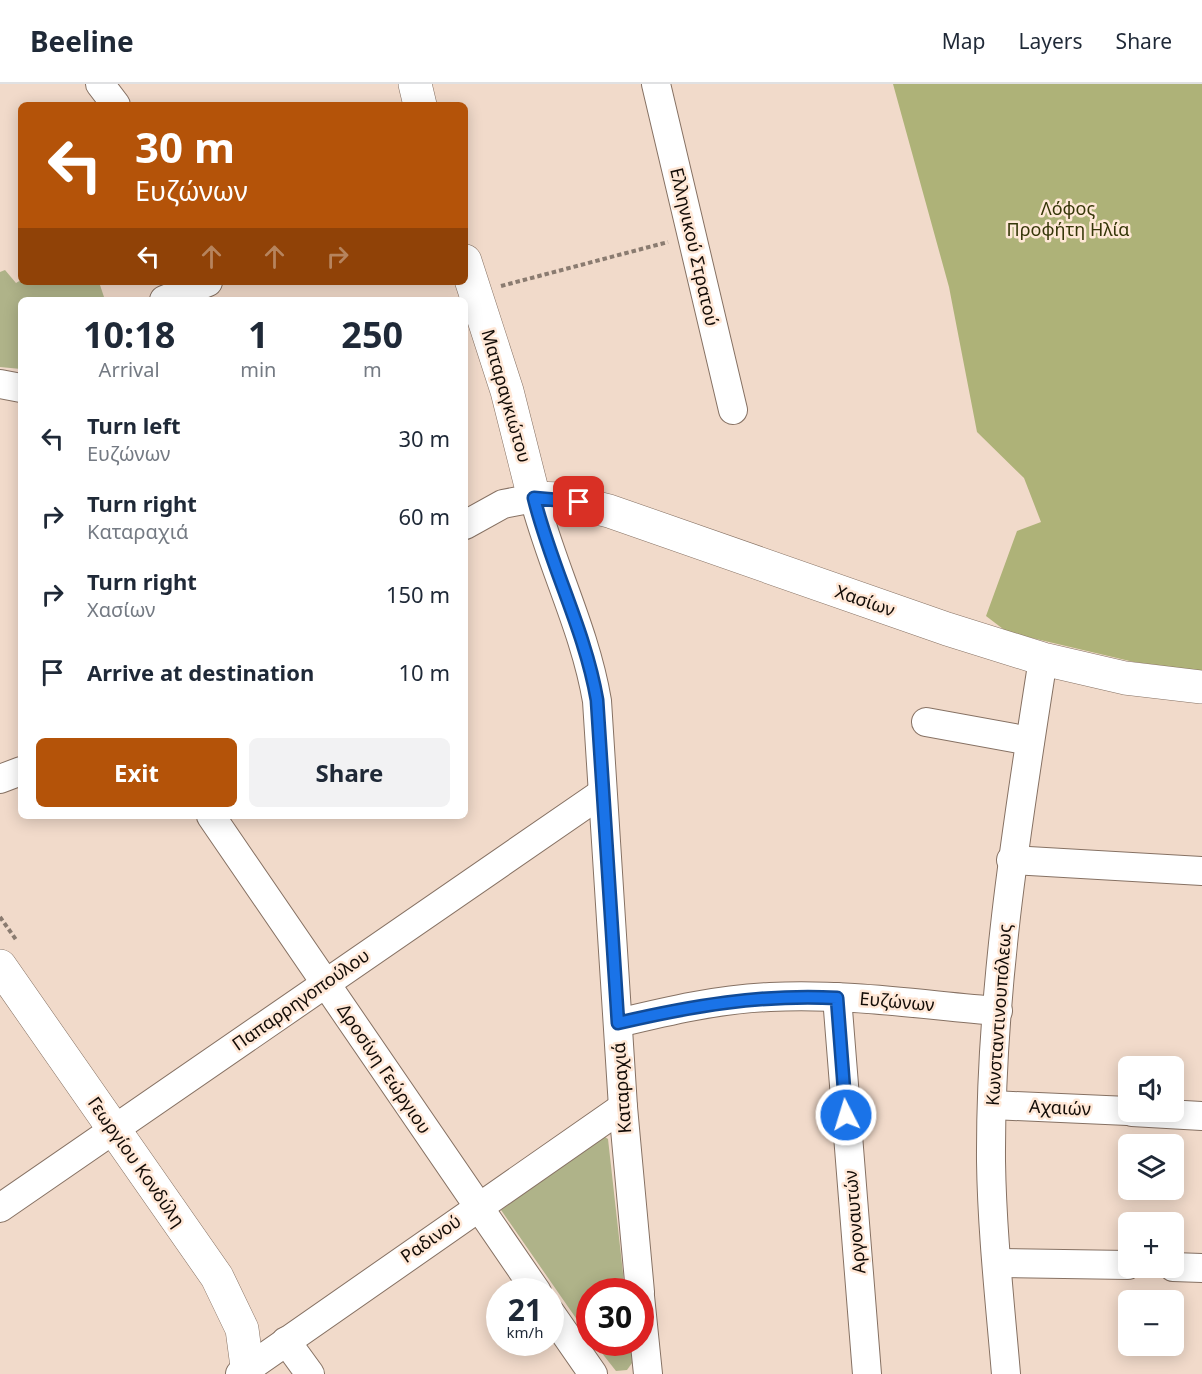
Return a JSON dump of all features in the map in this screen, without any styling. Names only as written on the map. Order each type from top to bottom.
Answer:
[{"type":"street","points":[[100,84],[114,102]]},
{"type":"street","points":[[415,84],[419,102]]},
{"type":"street","name":"Ελληνικού Στρατού","points":[[656,84],[733,410]]},
{"type":"street","name":"Ματαραγκιώτου","points":[[468,269],[516,424],[534,498]]},
{"type":"street","points":[[171,297],[201,285]]},
{"type":"street","points":[[0,384],[18,387]]},
{"type":"street","points":[[468,523],[503,504],[534,498]]},
{"type":"street","name":"Χασίων","points":[[534,498],[561,499],[609,511],[947,630],[1042,659],[1125,678],[1202,687]]},
{"type":"street","name":"Καταραχιά","points":[[534,498],[544,538],[588,656],[597,700],[623,1107],[639,1278]]},
{"type":"street","name":"Κωνσταντινουπόλεως","points":[[1006,1374],[991,1161],[992,1105],[1011,860],[1042,659]]},
{"type":"street","points":[[926,722],[1030,741]]},
{"type":"street","points":[[0,779],[18,772]]},
{"type":"street","name":"Παπαρρηγοπούλου","points":[[0,1208],[602,793]]},
{"type":"street","name":"Δροσίνη Γεώργιου","points":[[213,819],[527,1278]]},
{"type":"street","points":[[1011,860],[1202,872]]},
{"type":"street","name":"Γεωργίου Κονδύλη","points":[[0,966],[207,1261],[226,1292],[242,1329],[245,1372]]},
{"type":"street","name":"Ευζώνων","points":[[618,1023],[681,1008],[756,998],[837,998],[998,1011]]},
{"type":"street","name":"Αργοναυτών","points":[[837,998],[867,1374]]},
{"type":"street","name":"Αχαιών","points":[[992,1105],[1118,1110]]},
{"type":"street","name":"Ραδινού","points":[[245,1372],[478,1206],[623,1107]]},
{"type":"street","name":"Αχαιών","points":[[1184,1115],[1202,1116]]},
{"type":"street","points":[[997,1263],[1118,1265]]},
{"type":"street","points":[[1184,1267],[1202,1268]]},
{"type":"street","points":[[564,1332],[593,1374]]},
{"type":"street","points":[[286,1341],[310,1374]]},
{"type":"street","points":[[646,1356],[648,1374]]},
{"type":"path","points":[[476,292],[692,236]]},
{"type":"green space","name":"Λόφος Προφήτη Ηλία","points":[[893,84],[1202,84],[1202,671],[1134,662],[1007,632],[986,616],[1017,531],[1041,522],[1024,478],[977,432],[949,287]]},
{"type":"green space","points":[[5,270],[16,283],[18,282],[18,285],[100,285],[104,297],[18,297],[18,369],[0,367],[0,272]]},
{"type":"green space","points":[[605,1137],[608,1139],[624,1278],[576,1278],[576,1318],[564,1301],[564,1278],[548,1278],[501,1210]]},
{"type":"green space","points":[[604,1356],[631,1356],[632,1363],[627,1370],[616,1371]]},
{"type":"route","points":[[579,502],[534,498],[544,538],[588,656],[597,700],[618,1023],[681,1008],[756,998],[801,996],[837,998],[846,1115]]}]
